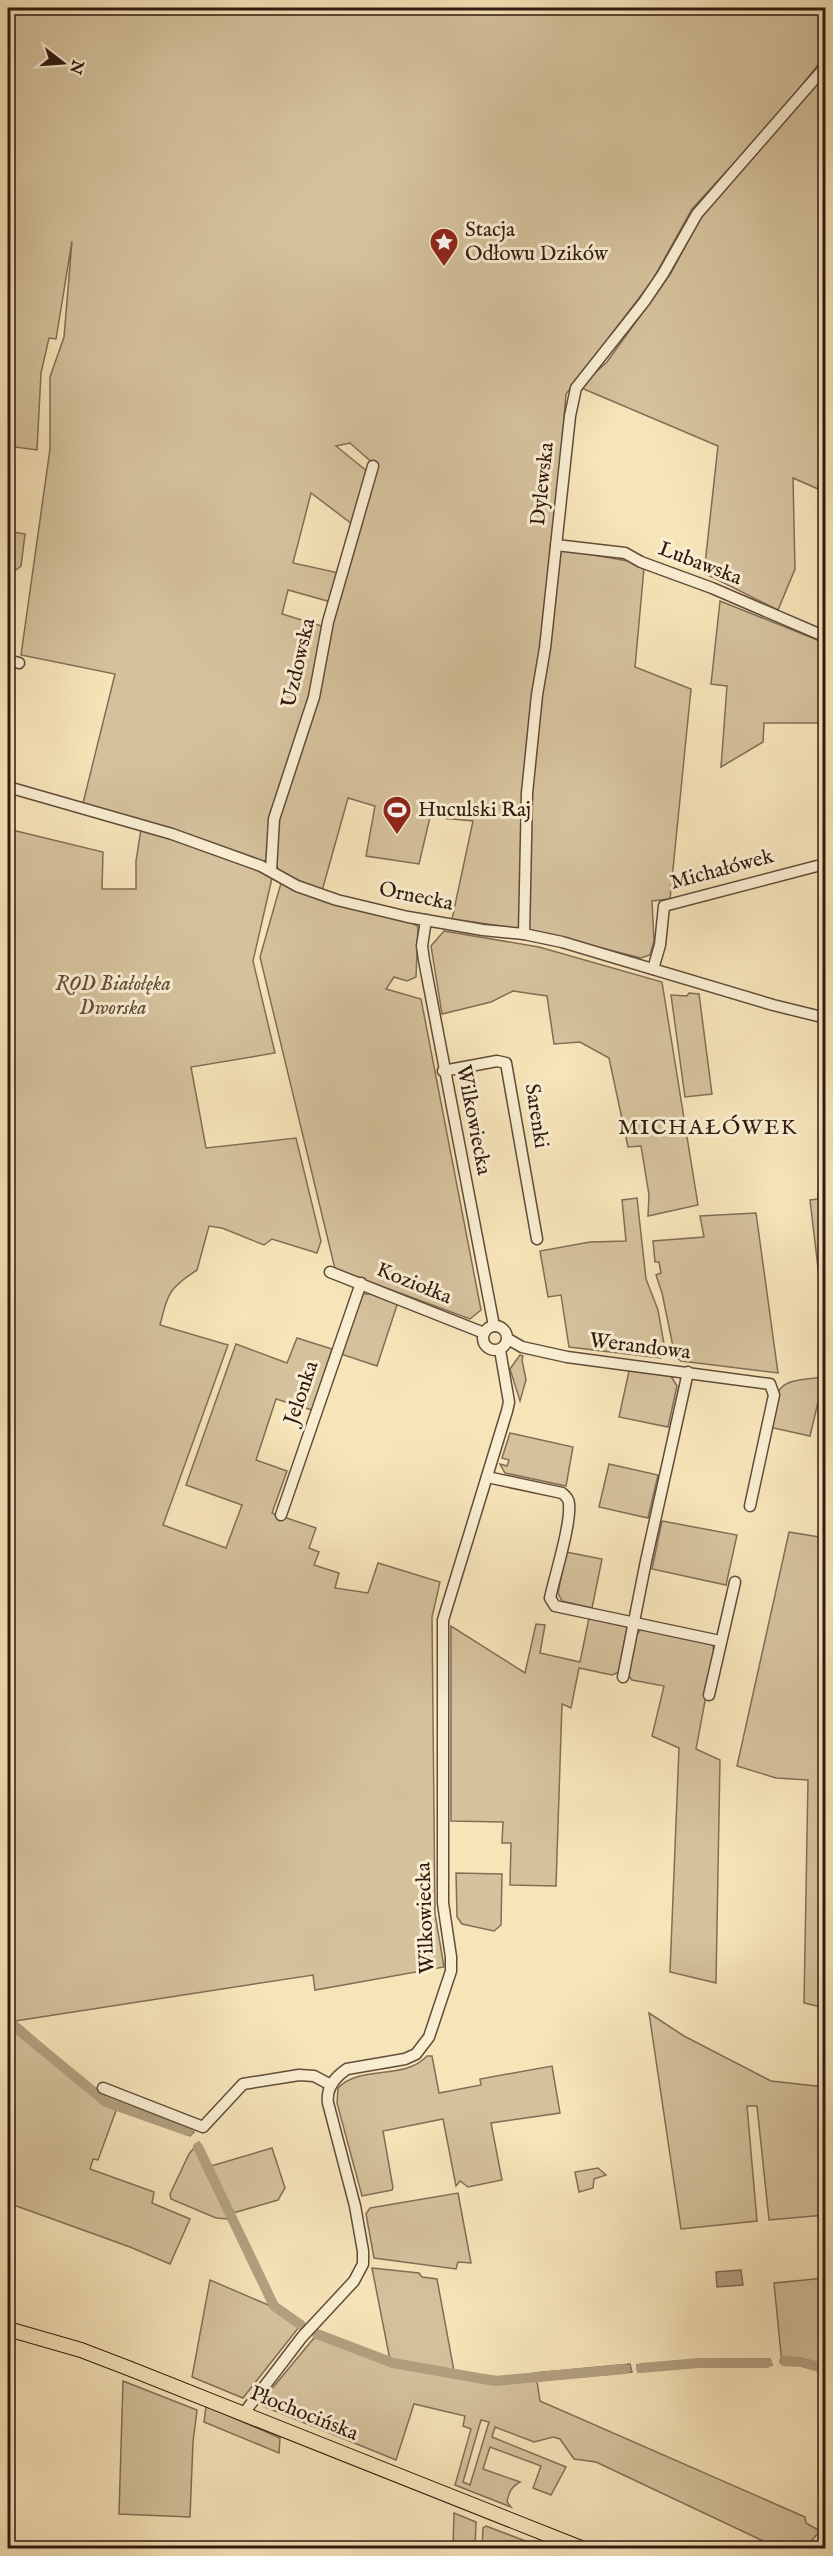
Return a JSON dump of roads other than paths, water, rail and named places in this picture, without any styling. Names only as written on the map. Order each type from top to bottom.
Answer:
[{"type":"main road","name":"Płochocińska","points":[[8,2330],[81,2350],[581,2548]]},
{"type":"street","name":"Dylewska","points":[[524,934],[527,793],[570,416],[576,388],[644,302],[663,274],[697,214],[788,112],[825,66]]},
{"type":"street","name":"Uzdowska","points":[[271,871],[274,819],[314,697],[328,622],[373,466]]},
{"type":"street","name":"Lubawska","points":[[556,545],[625,553],[641,562],[712,588],[825,637]]},
{"type":"street","points":[[8,660],[19,663]]},
{"type":"street","name":"Ornecka","points":[[8,787],[172,834],[271,871],[314,892],[426,920],[483,930],[524,934],[562,942],[825,1018]]},
{"type":"street","name":"Michałówek","points":[[653,969],[660,945],[664,906],[817,866]]},
{"type":"street","name":"Wilkowiecka","points":[[426,920],[422,946],[424,960],[443,1071],[494,1326]]},
{"type":"street","name":"Sarenki","points":[[443,1071],[497,1061],[506,1063],[537,1239]]},
{"type":"street","name":"Koziołka","points":[[330,1272],[484,1333]]},
{"type":"street","name":"Jelonka","points":[[281,1515],[361,1283]]},
{"type":"street","points":[[494,1326],[506,1331],[508,1339],[500,1350],[493,1351],[486,1347],[483,1341],[484,1333],[494,1326]]},
{"type":"street","name":"Werandowa","points":[[508,1339],[522,1347],[567,1357],[770,1384],[774,1395],[750,1506]]},
{"type":"street","name":"Wilkowiecka","points":[[331,2085],[340,2073],[347,2069],[405,2059],[416,2054],[429,2037],[446,1992],[452,1958],[443,1903],[443,1620],[488,1477],[508,1402],[500,1350]]},
{"type":"street","points":[[623,1677],[688,1372]]},
{"type":"street","points":[[488,1477],[562,1493],[567,1497],[570,1503],[550,1598],[555,1606],[720,1641]]},
{"type":"street","points":[[709,1695],[735,1582]]},
{"type":"street","points":[[103,2088],[203,2127],[243,2084],[299,2075],[314,2076],[331,2085],[327,2098],[356,2206],[363,2264],[354,2281],[302,2337],[244,2413]]},
{"type":"waterway","points":[[8,2019],[106,2102],[188,2131]]},
{"type":"waterway","points":[[198,2147],[274,2306],[301,2325]]},
{"type":"waterway","points":[[317,2334],[393,2363],[495,2381],[625,2369]]},
{"type":"waterway","points":[[784,2361],[801,2362],[826,2369]]},
{"type":"waterway","points":[[641,2368],[699,2363],[767,2363]]},
{"type":"place","name":"Stacja Odłowu Dzików","points":[[444,268]]},
{"type":"place","name":"Huculski Raj","points":[[397,836]]},
{"type":"district","name":"MICHAŁÓWEK","points":[[708,1128]]},
{"type":"park label","name":"ROD Białołęka Dworska","points":[[113,996]]}]
